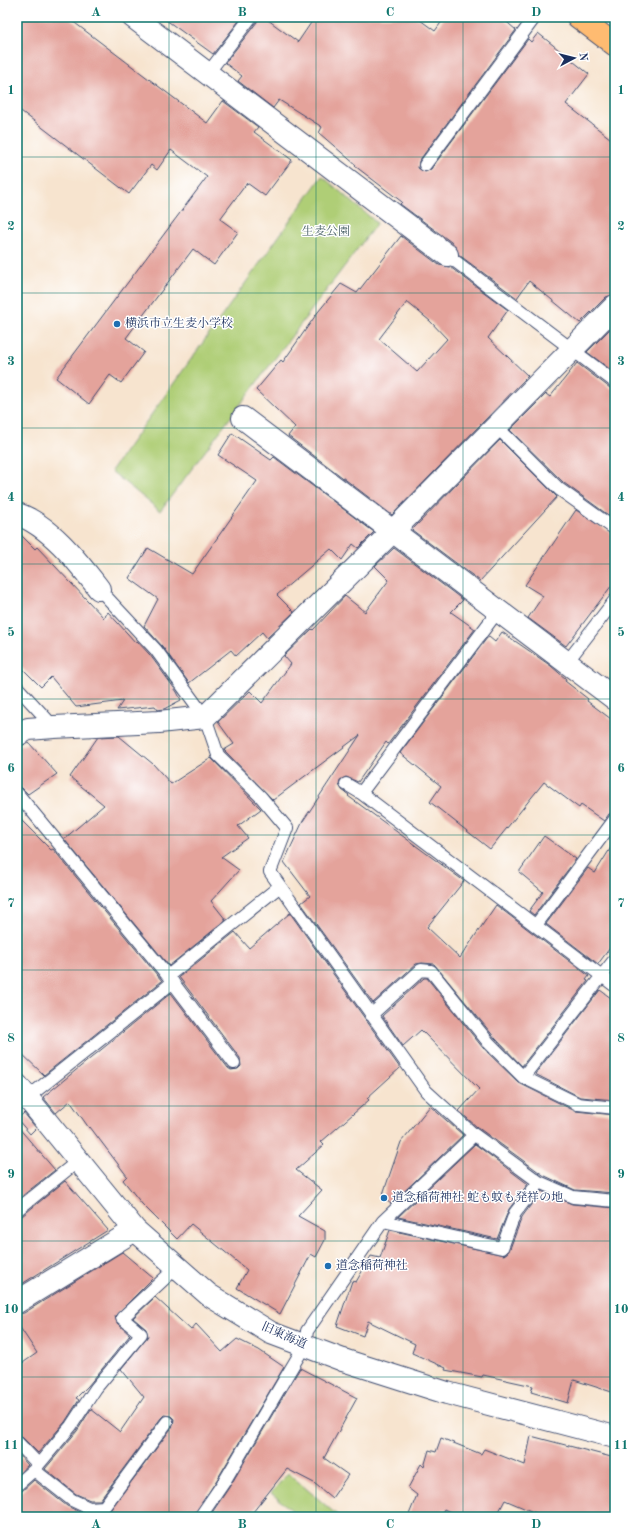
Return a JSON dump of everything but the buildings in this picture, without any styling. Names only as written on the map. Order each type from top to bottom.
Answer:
[{"type":"highway","points":[[578,17],[615,45]]},
{"type":"street","points":[[134,17],[447,255]]},
{"type":"street","points":[[17,735],[28,729],[159,722],[205,717],[497,427],[615,306]]},
{"type":"street","points":[[243,418],[615,699]]},
{"type":"street","points":[[17,514],[27,518],[67,548],[99,589]]},
{"type":"street","name":"旧東海道","points":[[22,1092],[135,1230],[209,1295],[271,1333],[343,1360],[447,1393],[615,1437]]},
{"type":"street","points":[[17,1302],[135,1230]]},
{"type":"lane","points":[[208,73],[251,17]]},
{"type":"lane","points":[[425,165],[535,17]]},
{"type":"lane","points":[[447,255],[615,382]]},
{"type":"lane","points":[[497,427],[559,489],[615,529]]},
{"type":"lane","points":[[99,589],[156,650],[205,717],[218,755],[261,797],[286,828],[270,872],[426,1091],[474,1134],[539,1182],[573,1198],[615,1201]]},
{"type":"lane","points":[[567,662],[615,600]]},
{"type":"lane","points":[[361,793],[498,611]]},
{"type":"lane","points":[[17,687],[54,727]]},
{"type":"lane","points":[[346,784],[361,793],[615,986]]},
{"type":"lane","points":[[17,793],[170,979],[234,1063]]},
{"type":"lane","points":[[536,925],[615,819]]},
{"type":"lane","points":[[22,1092],[170,979],[280,886]]},
{"type":"lane","points":[[523,1077],[615,959]]},
{"type":"lane","points":[[371,1015],[421,970],[431,971],[489,1043],[523,1077],[578,1104],[615,1108]]},
{"type":"lane","points":[[200,1517],[224,1482],[305,1346],[307,1330],[383,1221],[474,1134]]},
{"type":"lane","points":[[17,1210],[78,1161]]},
{"type":"lane","points":[[383,1221],[502,1248],[516,1213],[539,1182]]},
{"type":"lane","points":[[17,1486],[36,1467],[71,1426],[96,1388],[141,1334],[122,1318],[177,1267]]},
{"type":"lane","points":[[17,1442],[36,1467],[72,1500],[89,1508],[104,1507],[167,1422]]},
{"type":"green space","name":"生麦公園","points":[[322,176],[377,223],[160,511],[111,471]]},
{"type":"green space","points":[[288,1473],[337,1515],[336,1517],[300,1517],[271,1493]]},
{"type":"place","name":"横浜市立生麦小学校","points":[[117,324]]},
{"type":"place","name":"道念稲荷神社 蛇も蚊も発祥の地","points":[[384,1198]]},
{"type":"place","name":"道念稲荷神社","points":[[328,1266]]}]
